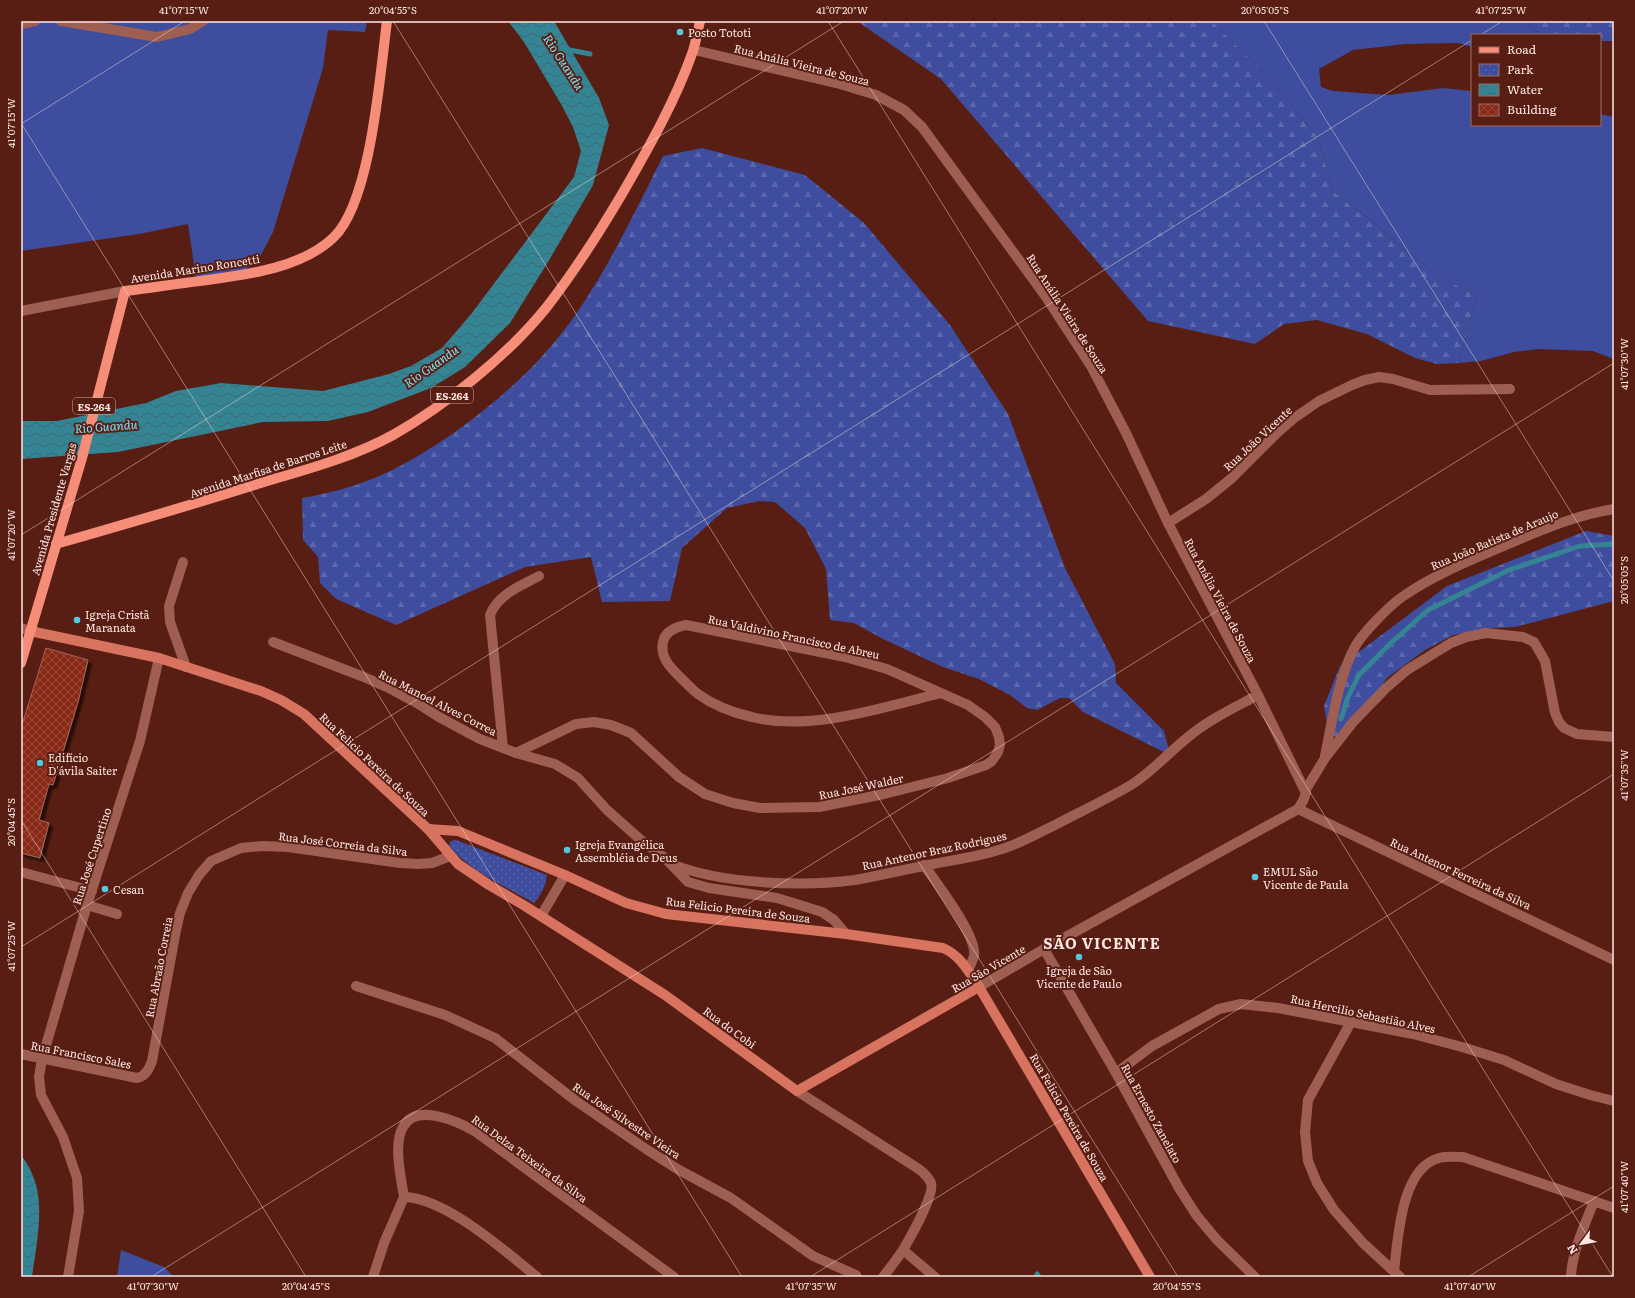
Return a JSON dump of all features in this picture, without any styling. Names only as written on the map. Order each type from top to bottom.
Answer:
[{"type":"main road","name":"Avenida Marino Roncetti","points":[[125,291],[250,274],[300,259],[334,237],[342,226],[360,187],[374,116],[387,21]]},
{"type":"main road","name":"Avenida Marfisa de Barros Leite","points":[[56,544],[179,509],[344,457],[392,435],[437,407],[520,337],[546,308],[599,235],[646,151],[681,80],[694,50],[700,21]]},
{"type":"main road","name":"Avenida Presidente Vargas","points":[[21,663],[26,630],[56,544],[82,458],[107,355],[125,291]]},
{"type":"main road","name":"Rua Felicio Pereira de Souza","points":[[26,630],[159,658],[261,691],[281,700],[304,714],[428,829],[458,831],[565,875],[626,903],[666,914],[846,934],[943,948],[954,955],[968,970],[979,987],[1150,1277]]},
{"type":"main road","name":"Rua do Cobi","points":[[428,829],[450,856],[472,874],[665,995],[797,1091]]},
{"type":"main road","name":"Rua São Vicente","points":[[797,1091],[979,987]]},
{"type":"street","points":[[21,24],[35,21]]},
{"type":"street","points":[[61,21],[157,37],[190,29],[203,21]]},
{"type":"street","name":"Rua Anália Vieira de Souza","points":[[694,50],[840,84],[876,96],[904,110],[922,127],[1046,297],[1091,366],[1126,433],[1168,523],[1258,695],[1305,791]]},
{"type":"street","name":"Avenida Marino Roncetti","points":[[21,311],[125,291]]},
{"type":"street","name":"Rua João Vicente","points":[[1168,523],[1206,499],[1232,478],[1293,419],[1319,401],[1352,384],[1379,377],[1393,379],[1430,390],[1510,389]]},
{"type":"street","name":"Rua João Batista de Araujo","points":[[1325,758],[1336,703],[1349,661],[1356,645],[1367,630],[1401,597],[1442,573],[1518,540],[1564,521],[1596,512],[1614,509]]},
{"type":"street","points":[[183,562],[169,606],[170,622],[186,667]]},
{"type":"street","name":"Rua Manoel Alves Correa","points":[[503,748],[490,614],[492,608],[506,594],[539,576]]},
{"type":"street","name":"Rua Valdivino Francisco de Abreu","points":[[686,625],[846,657],[887,669],[940,693],[876,710],[820,720],[781,721],[752,717],[720,706],[698,694],[669,667],[662,652],[664,638],[670,631],[679,626],[686,625]]},
{"type":"street","points":[[1298,809],[1305,798],[1305,791],[1325,758],[1354,721],[1386,688],[1407,670],[1451,643],[1466,637],[1486,633],[1523,637],[1534,642],[1545,661],[1555,713],[1559,722],[1564,728],[1577,734],[1614,737]]},
{"type":"street","name":"Rua Manoel Alves Correa","points":[[273,642],[384,686],[480,739],[503,748],[555,764],[578,778],[623,825],[670,863],[683,878],[696,885],[778,898],[822,912],[834,920],[846,934]]},
{"type":"street","name":"Rua José Cupertino","points":[[68,1277],[78,1211],[77,1178],[63,1137],[41,1095],[39,1077],[42,1059],[87,905],[140,741],[159,658]]},
{"type":"street","name":"Rua José Walder","points":[[516,752],[576,724],[594,722],[611,724],[630,733],[679,777],[705,794],[733,803],[760,808],[819,807],[948,778],[986,765],[992,761],[998,752],[1000,745],[995,727],[985,717],[968,705],[940,693]]},
{"type":"street","name":"Rua Antenor Braz Rodrigues","points":[[670,863],[701,873],[730,878],[761,881],[803,882],[856,879],[924,866],[1003,848],[1019,843],[1096,805],[1132,784],[1150,771],[1193,733],[1258,695]]},
{"type":"street","name":"Rua São Vicente","points":[[979,987],[1044,949],[1298,809]]},
{"type":"street","name":"Rua Antenor Ferreira da Silva","points":[[1298,809],[1614,960]]},
{"type":"street","name":"Rua José Correia da Silva","points":[[211,861],[241,848],[262,846],[288,847],[400,863],[418,864],[432,863],[450,856]]},
{"type":"street","name":"Rua Abraão Correia","points":[[137,1078],[145,1074],[152,1061],[180,913],[188,893],[199,875],[211,861]]},
{"type":"street","points":[[924,866],[951,905],[969,935],[974,955],[968,970]]},
{"type":"street","points":[[21,872],[92,891]]},
{"type":"street","points":[[541,916],[565,875]]},
{"type":"street","points":[[87,905],[117,914]]},
{"type":"street","name":"Rua Ernesto Zanelato","points":[[1044,949],[1116,1073],[1159,1153],[1197,1216],[1217,1240],[1255,1277]]},
{"type":"street","name":"Rua José Silvestre Vieira","points":[[356,986],[445,1015],[495,1038],[576,1101],[646,1149],[679,1170],[731,1198],[813,1256],[856,1275],[857,1277]]},
{"type":"street","name":"Rua Hercilio Sebastião Alves","points":[[1116,1073],[1152,1046],[1190,1025],[1219,1009],[1241,1004],[1278,1008],[1414,1034],[1504,1060],[1556,1084],[1590,1096],[1614,1101]]},
{"type":"street","points":[[1351,1022],[1308,1100],[1305,1132],[1308,1161],[1317,1183],[1334,1210],[1363,1243],[1397,1274]]},
{"type":"street","name":"Rua Francisco Sales","points":[[21,1054],[137,1078]]},
{"type":"street","name":"Rua do Cobi","points":[[797,1091],[911,1164],[927,1176],[931,1183],[931,1193],[904,1250],[883,1277]]},
{"type":"street","name":"Rua Delza Teixeira da Silva","points":[[404,1197],[400,1170],[399,1144],[402,1128],[409,1120],[421,1116],[434,1116],[448,1119],[462,1124],[476,1132],[674,1277]]},
{"type":"street","points":[[1397,1274],[1398,1239],[1407,1192],[1414,1178],[1423,1167],[1438,1158],[1449,1156],[1463,1157],[1614,1208]]},
{"type":"street","points":[[373,1277],[384,1243],[404,1197],[413,1197],[423,1200],[456,1217],[490,1240],[537,1277]]},
{"type":"street","points":[[1571,1277],[1579,1240],[1594,1201]]},
{"type":"street","points":[[904,1250],[935,1277]]},
{"type":"green space","points":[[21,21],[367,21],[365,32],[328,30],[323,68],[273,232],[261,255],[245,270],[196,278],[188,224],[139,234],[21,251]]},
{"type":"green space","points":[[857,21],[1212,21],[1267,76],[1317,136],[1334,192],[1376,224],[1399,245],[1425,265],[1461,288],[1477,296],[1459,363],[1437,364],[1415,358],[1367,334],[1317,320],[1284,324],[1255,344],[1148,321],[941,79]]},
{"type":"green space","points":[[1212,21],[1526,21],[1535,30],[1542,34],[1471,34],[1471,47],[1458,43],[1406,44],[1353,50],[1319,69],[1321,87],[1333,91],[1389,95],[1443,88],[1471,91],[1471,126],[1601,126],[1601,114],[1614,117],[1614,359],[1593,351],[1539,349],[1514,352],[1481,361],[1459,363],[1477,296],[1461,288],[1425,265],[1399,245],[1376,224],[1334,192],[1317,136],[1267,76]]},
{"type":"green space","points":[[1526,21],[1614,21],[1614,41],[1601,41],[1601,34],[1541,34]]},
{"type":"green space","points":[[702,148],[805,175],[864,223],[950,325],[1008,414],[1065,568],[1115,664],[1116,683],[1164,731],[1170,755],[1083,712],[1069,698],[1060,698],[1037,710],[1027,708],[1010,695],[979,679],[943,667],[881,638],[854,623],[830,620],[826,569],[805,528],[775,502],[759,501],[727,508],[682,548],[670,601],[602,602],[591,557],[525,567],[396,625],[336,599],[320,583],[318,557],[303,540],[302,498],[329,493],[355,485],[405,464],[455,432],[504,393],[548,350],[587,298],[622,238],[663,156]]},
{"type":"green space","points":[[1586,531],[1614,536],[1614,601],[1515,627],[1491,628],[1453,635],[1425,650],[1387,678],[1344,740],[1329,734],[1324,706],[1340,666],[1447,586]]},
{"type":"green space","points":[[456,840],[547,875],[543,890],[539,897],[534,903],[476,870],[456,854],[449,845],[451,841]]},
{"type":"green space","points":[[121,1250],[164,1267],[174,1277],[117,1277]]},
{"type":"water","name":"Rio Guandu","points":[[508,21],[554,21],[599,98],[609,125],[593,185],[548,262],[510,323],[465,367],[431,388],[368,412],[328,421],[263,422],[118,452],[21,459],[21,421],[57,421],[146,403],[176,391],[221,383],[323,391],[389,374],[411,366],[442,348],[472,313],[574,177],[581,151],[573,127],[561,104],[524,42]]},
{"type":"water","points":[[21,1155],[31,1171],[36,1185],[38,1198],[39,1225],[32,1277],[21,1277]]},
{"type":"building","points":[[46,648],[88,660],[78,702],[53,785],[49,784],[39,820],[49,823],[40,858],[21,853],[21,728]]},
{"type":"waterway","name":"Rio Guandu","points":[[565,49],[590,54]]},
{"type":"waterway","points":[[1341,719],[1348,697],[1359,675],[1391,643],[1428,610],[1509,570],[1580,546],[1614,544]]},
{"type":"place","name":"Posto Tototi","points":[[680,32]]},
{"type":"place","name":"Igreja Cristã Maranata","points":[[77,620]]},
{"type":"place","name":"Edifício D'ávila Saiter","points":[[40,763]]},
{"type":"place","name":"Igreja Evangélica Assembléia de Deus","points":[[567,850]]},
{"type":"place","name":"EMUL São Vicente de Paula","points":[[1255,877]]},
{"type":"place","name":"Cesan","points":[[105,889]]},
{"type":"place","name":"Igreja de São Vicente de Paulo","points":[[1079,957]]},
{"type":"district","name":"SÃO VICENTE","points":[[1102,942]]}]
